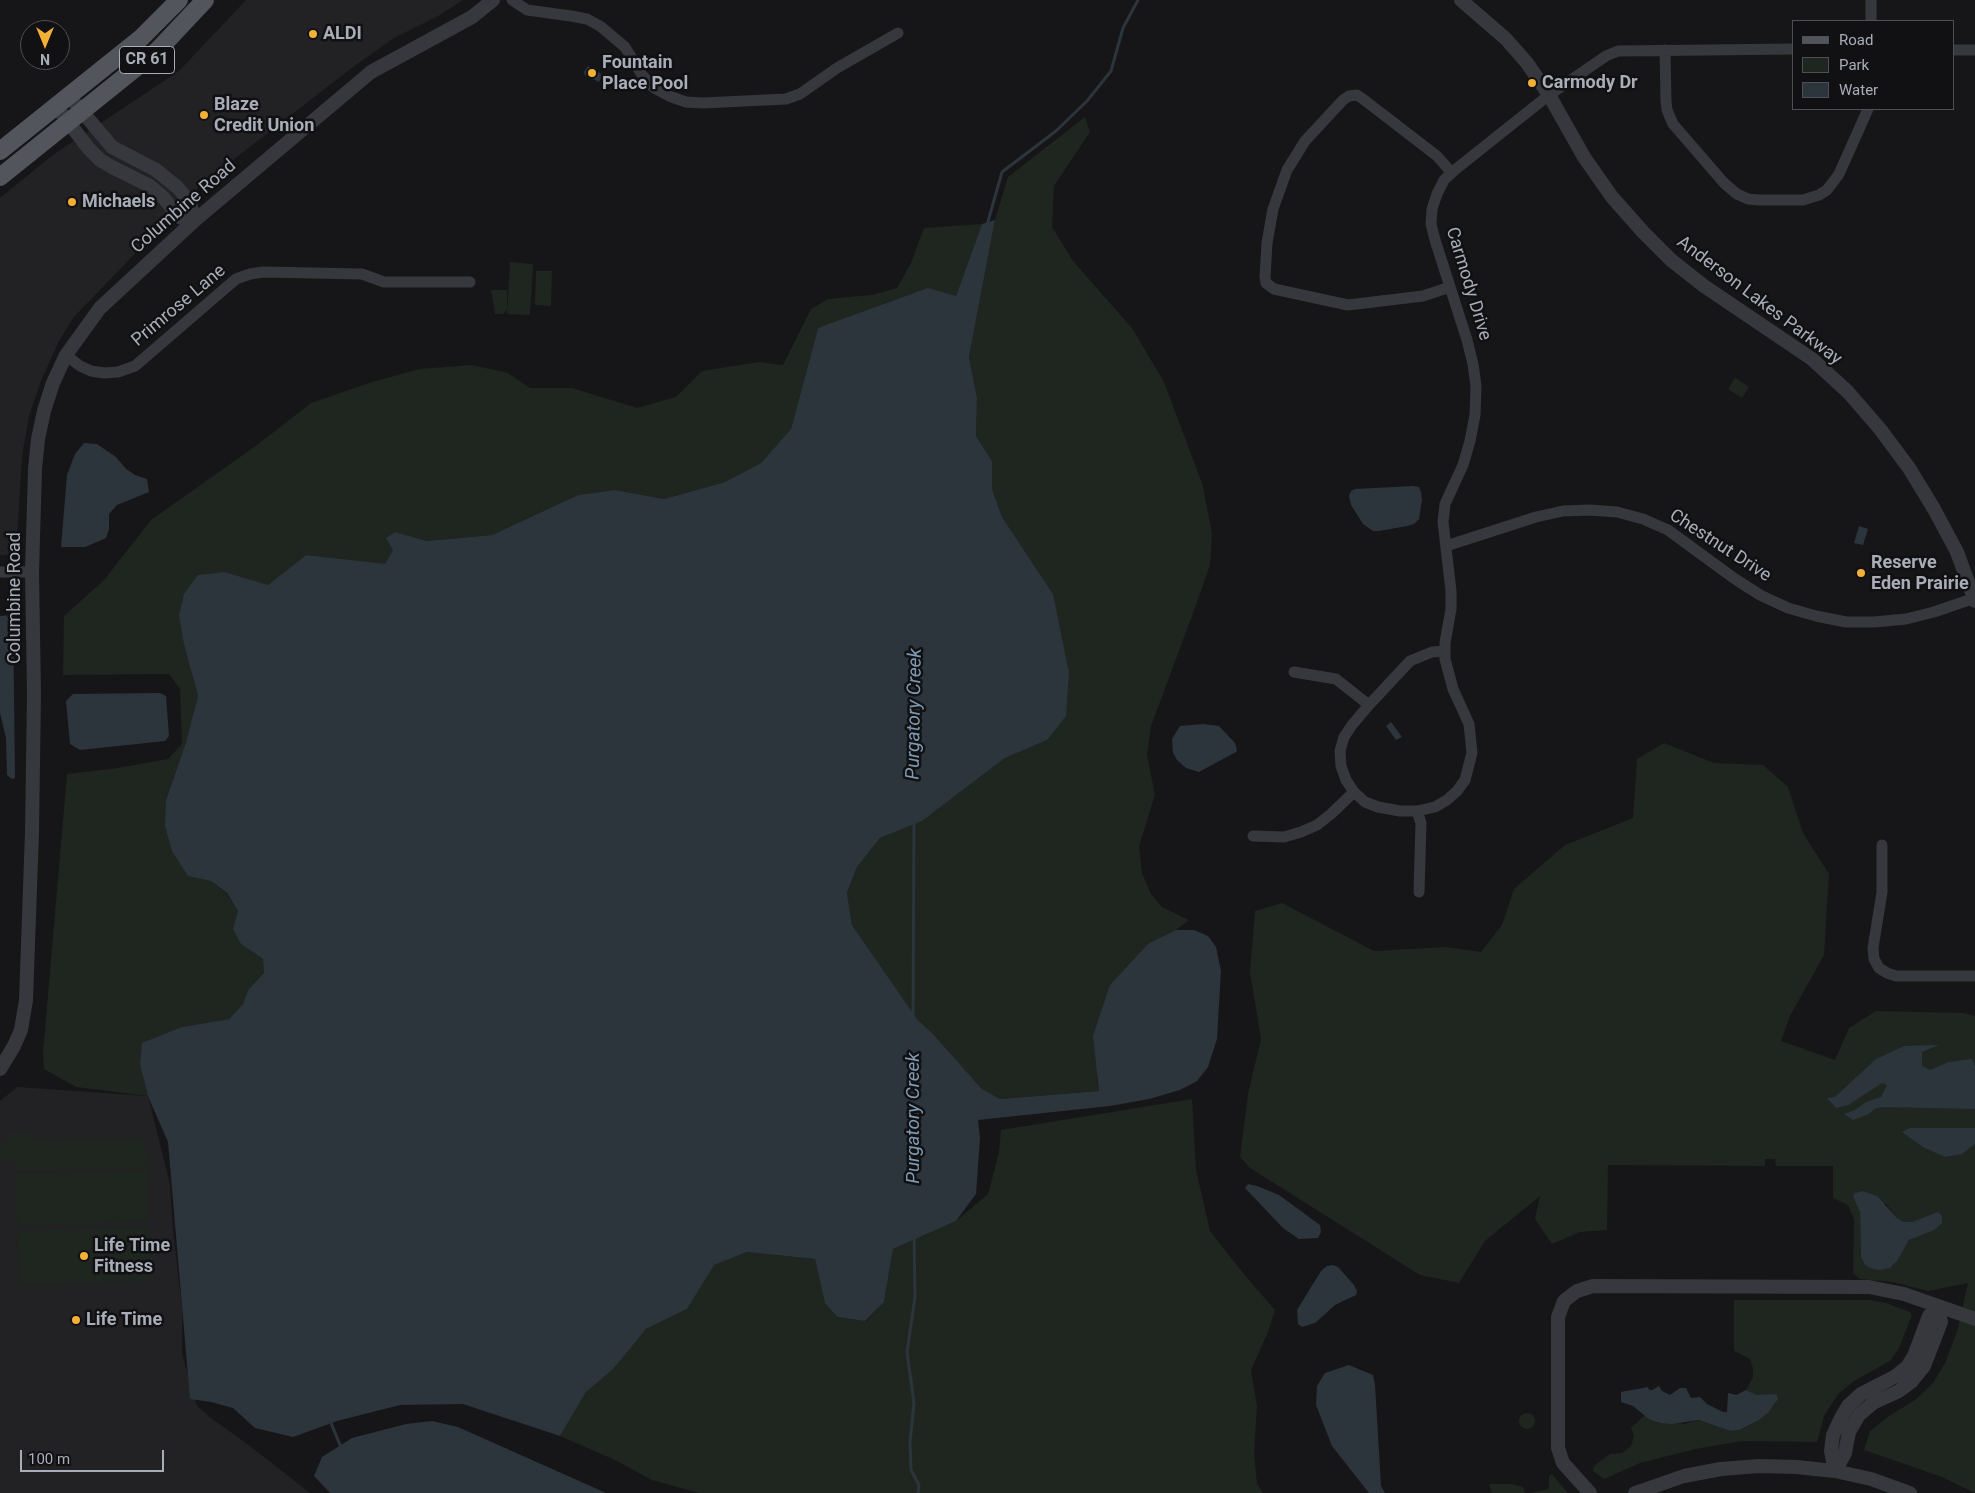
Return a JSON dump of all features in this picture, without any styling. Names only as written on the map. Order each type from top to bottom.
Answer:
[{"type":"main road","name":"CR 61","points":[[0,151],[141,38],[179,0]]},
{"type":"main road","name":"CR 61","points":[[0,177],[158,50],[205,0]]},
{"type":"street","name":"Columbine Road","points":[[0,1069],[14,1046],[20,1030],[26,1000],[32,832],[34,694],[32,572],[35,469],[38,439],[50,392],[66,355],[100,308],[194,221],[371,72],[472,17],[493,0]]},
{"type":"street","points":[[512,0],[527,10],[579,18],[600,26],[625,47],[642,76],[654,88],[686,102],[703,103],[786,99],[800,94],[837,68],[898,33]]},
{"type":"street","name":"Anderson Lakes Parkway","points":[[1461,0],[1506,39],[1527,63],[1549,95],[1590,165],[1612,197],[1643,232],[1671,260],[1704,286],[1812,360],[1848,392],[1880,429],[1909,468],[1934,509],[1957,552],[1975,599]]},
{"type":"street","points":[[1871,0],[1871,20]]},
{"type":"street","name":"Carmody Drive","points":[[1445,651],[1451,609],[1451,591],[1443,522],[1445,504],[1463,465],[1470,441],[1475,415],[1476,386],[1467,340],[1431,224],[1432,209],[1444,180],[1451,172],[1549,95],[1606,56],[1618,51],[1792,49]]},
{"type":"street","points":[[1665,50],[1666,101],[1667,110],[1673,124],[1724,183],[1739,195],[1748,198],[1759,200],[1803,200],[1819,195],[1827,190],[1839,174],[1868,110]]},
{"type":"street","points":[[1955,50],[1975,50]]},
{"type":"street","points":[[1450,287],[1423,296],[1348,305],[1274,290],[1266,283],[1265,277],[1266,243],[1273,209],[1287,170],[1305,142],[1343,100],[1349,96],[1357,95],[1363,99],[1437,156],[1451,172]]},
{"type":"street","points":[[62,101],[75,118],[100,160],[150,186],[163,197],[179,217],[194,221]]},
{"type":"street","name":"Primrose Lane","points":[[66,355],[80,366],[91,371],[104,373],[118,372],[135,366],[236,279],[250,274],[263,272],[362,274],[384,282],[470,282]]},
{"type":"street","name":"Chestnut Drive","points":[[1446,546],[1536,517],[1563,511],[1608,511],[1643,519],[1668,530],[1760,595],[1788,608],[1816,616],[1846,622],[1906,619],[1975,599]]},
{"type":"street","points":[[0,572],[32,572]]},
{"type":"street","points":[[1445,651],[1448,675],[1469,724],[1472,745],[1471,760],[1465,780],[1457,791],[1435,807],[1418,811],[1400,811],[1378,807],[1365,802],[1354,792],[1346,780],[1341,766],[1340,752],[1344,737],[1369,705],[1410,661],[1426,654],[1445,651]]},
{"type":"street","points":[[1294,672],[1336,679],[1369,705]]},
{"type":"street","points":[[1253,836],[1284,837],[1301,832],[1317,825],[1354,792]]},
{"type":"street","points":[[1418,811],[1421,823],[1419,892]]},
{"type":"street","points":[[1882,845],[1882,892],[1873,948],[1874,959],[1879,968],[1887,974],[1896,976],[1975,976]]},
{"type":"street","points":[[1590,1493],[1563,1463],[1558,1448],[1558,1317],[1564,1301],[1577,1290],[1593,1286],[1870,1287],[1904,1294],[1975,1319]]},
{"type":"street","points":[[1835,1471],[1831,1451],[1833,1435],[1842,1416],[1861,1394],[1896,1376],[1907,1367],[1914,1356],[1929,1316],[1938,1307]]},
{"type":"street","points":[[1635,1493],[1684,1476],[1721,1469],[1768,1466],[1835,1471],[1910,1493]]},
{"type":"shaded area","points":[[246,0],[463,0],[440,15],[394,38],[353,67],[202,184],[74,317],[59,341],[41,381],[29,416],[22,456],[16,555],[0,555],[0,198],[54,154],[179,71]]},
{"type":"shaded area","points":[[17,1087],[148,1096],[170,1184],[182,1307],[182,1354],[197,1406],[310,1493],[0,1493],[0,1101]]},
{"type":"green space","points":[[1085,117],[1090,132],[1054,186],[1052,227],[1073,261],[1132,328],[1164,382],[1203,486],[1212,534],[1210,565],[1151,726],[1147,755],[1155,795],[1139,846],[1142,873],[1151,894],[1162,907],[1189,920],[1176,930],[1149,943],[1097,1076],[1099,1091],[1000,1099],[982,1089],[933,1034],[917,1019],[852,925],[847,894],[857,867],[880,838],[922,821],[1005,758],[1047,740],[1053,594],[1002,517],[992,489],[992,461],[976,436],[977,398],[969,357],[995,220],[1008,177]]},
{"type":"green space","points":[[982,224],[956,296],[818,328],[791,429],[761,463],[725,482],[664,499],[616,490],[578,495],[492,535],[427,541],[395,532],[393,550],[385,565],[306,555],[268,585],[225,572],[191,671],[198,696],[186,742],[166,800],[188,875],[211,881],[226,893],[238,911],[241,944],[263,959],[264,973],[248,990],[243,1004],[229,1019],[182,1027],[140,1065],[148,1096],[76,1087],[44,1069],[43,1053],[67,774],[118,768],[168,759],[182,744],[180,689],[169,674],[63,675],[64,616],[104,580],[151,520],[257,445],[311,403],[372,382],[420,369],[472,365],[508,373],[530,388],[572,388],[637,408],[676,397],[702,371],[759,362],[783,365],[811,309],[828,299],[872,295],[897,288],[911,263],[924,228]]},
{"type":"green space","points":[[510,262],[533,264],[530,315],[507,314]]},
{"type":"green space","points":[[536,271],[552,271],[551,306],[535,305]]},
{"type":"green space","points":[[491,290],[507,290],[507,310],[503,314],[495,314]]},
{"type":"green space","points":[[1735,378],[1749,387],[1742,398],[1728,389]]},
{"type":"green space","points":[[1664,743],[1714,763],[1763,765],[1788,787],[1803,833],[1829,874],[1824,955],[1790,1016],[1781,1041],[1835,1060],[1849,1028],[1876,1011],[1963,1013],[1975,1016],[1975,1493],[1942,1477],[1864,1450],[1870,1431],[1889,1416],[1915,1400],[1933,1383],[1945,1363],[1957,1332],[1968,1283],[1928,1291],[1893,1282],[1860,1279],[1853,1273],[1854,1219],[1848,1205],[1833,1198],[1833,1166],[1776,1166],[1775,1159],[1765,1159],[1765,1166],[1608,1165],[1607,1230],[1580,1232],[1552,1244],[1535,1219],[1540,1196],[1485,1241],[1459,1283],[1420,1275],[1250,1168],[1240,1157],[1248,1094],[1261,1039],[1250,972],[1255,911],[1282,903],[1374,951],[1446,947],[1481,952],[1502,925],[1514,889],[1565,845],[1633,818],[1637,759]],"holes":[[[1886,1204],[1897,1218],[1904,1222],[1920,1219],[1916,1236],[1906,1243],[1893,1266],[1885,1269],[1870,1268],[1865,1265],[1861,1257],[1860,1212],[1858,1205]]]},
{"type":"green space","points":[[1192,1099],[1196,1170],[1210,1231],[1275,1310],[1268,1332],[1251,1370],[1257,1406],[1254,1453],[1257,1484],[1263,1493],[699,1493],[652,1480],[615,1460],[560,1436],[586,1392],[646,1329],[687,1309],[713,1265],[747,1252],[815,1259],[825,1302],[836,1317],[866,1321],[884,1302],[893,1249],[956,1221],[988,1194],[999,1152],[1001,1130]]},
{"type":"green space","points":[[8,1133],[34,1133],[35,1141],[145,1138],[146,1154],[151,1159],[145,1167],[18,1171],[15,1169],[15,1160],[0,1160],[0,1142],[8,1141]]},
{"type":"green space","name":"Life Time Fitness","points":[[144,1169],[148,1172],[149,1219],[145,1222],[21,1225],[17,1222],[16,1174]]},
{"type":"green space","name":"Life Time Fitness","points":[[149,1227],[151,1281],[20,1285],[17,1231]]},
{"type":"green space","points":[[1734,1300],[1869,1300],[1886,1303],[1910,1312],[1912,1315],[1899,1348],[1890,1361],[1854,1381],[1838,1394],[1824,1416],[1817,1442],[1742,1441],[1695,1449],[1640,1463],[1604,1479],[1593,1471],[1594,1466],[1610,1454],[1622,1453],[1631,1446],[1634,1436],[1631,1428],[1645,1415],[1650,1420],[1684,1424],[1699,1420],[1730,1431],[1741,1430],[1769,1412],[1776,1403],[1763,1395],[1757,1395],[1746,1390],[1753,1377],[1753,1368],[1750,1359],[1734,1351]]},
{"type":"green space","points":[[1527,1413],[1533,1415],[1535,1421],[1533,1427],[1527,1429],[1521,1427],[1519,1421],[1521,1415]]},
{"type":"green space","points":[[1552,1474],[1568,1493],[1530,1493],[1549,1489],[1549,1476]]},
{"type":"green space","points":[[1489,1484],[1511,1484],[1523,1487],[1525,1493],[1492,1493]]},
{"type":"water","name":"Fountain Place Pool","points":[[588,66],[603,75],[599,82],[585,75],[584,72]]},
{"type":"water","points":[[995,220],[969,357],[977,398],[976,436],[992,461],[992,489],[1002,517],[1053,594],[1069,673],[1066,716],[1047,740],[1005,758],[922,821],[880,838],[857,867],[847,893],[852,925],[917,1019],[933,1034],[982,1089],[1000,1099],[1099,1091],[1093,1036],[1110,985],[1149,943],[1176,930],[1194,930],[1208,936],[1216,947],[1221,971],[1217,1039],[1208,1067],[1197,1081],[1180,1090],[1149,1099],[1110,1106],[978,1120],[980,1138],[976,1194],[956,1221],[893,1249],[884,1302],[865,1321],[837,1317],[825,1303],[815,1259],[747,1252],[714,1265],[687,1309],[646,1329],[613,1369],[586,1392],[560,1436],[463,1404],[400,1405],[337,1421],[293,1437],[255,1428],[233,1408],[190,1399],[168,1142],[148,1096],[140,1065],[142,1043],[182,1027],[229,1019],[243,1004],[248,990],[264,973],[263,959],[241,944],[233,929],[238,911],[227,893],[211,881],[188,876],[172,851],[165,826],[166,800],[186,742],[198,696],[184,644],[179,615],[184,594],[198,575],[225,572],[268,585],[306,555],[385,564],[393,550],[386,538],[395,532],[427,541],[492,535],[578,495],[615,490],[664,499],[725,482],[761,463],[791,429],[818,328],[928,288],[956,296],[982,224]]},
{"type":"water","points":[[84,443],[97,444],[116,457],[126,469],[135,475],[147,479],[149,492],[117,505],[109,514],[109,529],[106,538],[85,547],[61,547],[67,475],[75,454]]},
{"type":"water","points":[[1419,487],[1422,500],[1419,519],[1414,524],[1373,531],[1363,524],[1351,505],[1349,496],[1351,491],[1355,489]]},
{"type":"water","points":[[1859,526],[1868,529],[1863,545],[1854,543]]},
{"type":"water","points":[[13,615],[15,778],[12,779],[7,775],[6,738],[0,713],[0,616]]},
{"type":"water","points":[[160,693],[166,696],[169,736],[165,741],[80,750],[70,744],[66,701],[73,694]]},
{"type":"water","points":[[1391,722],[1402,737],[1396,740],[1386,726]]},
{"type":"water","points":[[1203,724],[1219,726],[1235,743],[1237,750],[1199,772],[1186,768],[1177,760],[1173,753],[1172,739],[1180,726]]},
{"type":"water","points":[[1939,1045],[1922,1052],[1922,1066],[1930,1070],[1949,1062],[1972,1059],[1975,1066],[1975,1109],[1883,1107],[1874,1109],[1869,1114],[1853,1120],[1844,1114],[1855,1110],[1866,1102],[1881,1097],[1887,1085],[1882,1083],[1848,1105],[1836,1108],[1827,1098],[1835,1097],[1876,1059],[1904,1046]]},
{"type":"water","points":[[1910,1128],[1975,1128],[1975,1144],[1962,1154],[1945,1157],[1923,1147],[1902,1132]]},
{"type":"water","points":[[1248,1184],[1279,1195],[1320,1225],[1321,1232],[1318,1238],[1299,1239],[1283,1228],[1245,1188]]},
{"type":"water","points":[[1863,1191],[1877,1196],[1897,1218],[1904,1222],[1912,1222],[1938,1212],[1942,1216],[1942,1223],[1934,1230],[1909,1240],[1897,1261],[1890,1268],[1879,1270],[1870,1268],[1865,1265],[1861,1257],[1860,1212],[1853,1196],[1855,1193]]},
{"type":"water","points":[[1333,1265],[1338,1267],[1354,1285],[1357,1291],[1356,1295],[1335,1305],[1315,1323],[1302,1327],[1298,1324],[1297,1310],[1321,1271],[1327,1266]]},
{"type":"water","points":[[1349,1365],[1373,1375],[1381,1486],[1385,1493],[1369,1493],[1332,1446],[1316,1405],[1317,1386],[1325,1373]]},
{"type":"water","points":[[1659,1386],[1662,1391],[1670,1395],[1680,1388],[1686,1388],[1691,1398],[1700,1397],[1707,1404],[1723,1412],[1727,1412],[1728,1393],[1736,1395],[1746,1390],[1757,1395],[1774,1394],[1777,1395],[1778,1399],[1769,1412],[1759,1420],[1740,1430],[1730,1431],[1699,1420],[1672,1424],[1661,1423],[1650,1420],[1633,1406],[1621,1402],[1621,1392],[1648,1387],[1649,1390],[1652,1390]]},
{"type":"water","points":[[432,1421],[458,1427],[606,1493],[330,1493],[314,1476],[322,1457],[352,1438],[406,1424]]},
{"type":"waterway","name":"Purgatory Creek","points":[[987,225],[1002,172],[1056,131],[1087,101],[1111,71],[1123,28],[1138,0]]},
{"type":"waterway","name":"Purgatory Creek","points":[[913,1016],[914,820]]},
{"type":"waterway","name":"Purgatory Creek","points":[[914,1235],[915,1297],[907,1352],[914,1403],[910,1442],[911,1470],[919,1485],[918,1493]]},
{"type":"waterway","name":"Purgatory Creek","points":[[331,1423],[340,1445]]},
{"type":"place","name":"ALDI","points":[[313,34]]},
{"type":"place","name":"Fountain Place Pool","points":[[592,73]]},
{"type":"place","name":"Carmody Dr","points":[[1532,83]]},
{"type":"place","name":"Blaze Credit Union","points":[[204,115]]},
{"type":"place","name":"Michaels","points":[[72,202]]},
{"type":"place","name":"Reserve Eden Prairie","points":[[1861,573]]},
{"type":"place","name":"Life Time Fitness","points":[[84,1256]]},
{"type":"place","name":"Life Time","points":[[76,1320]]}]
